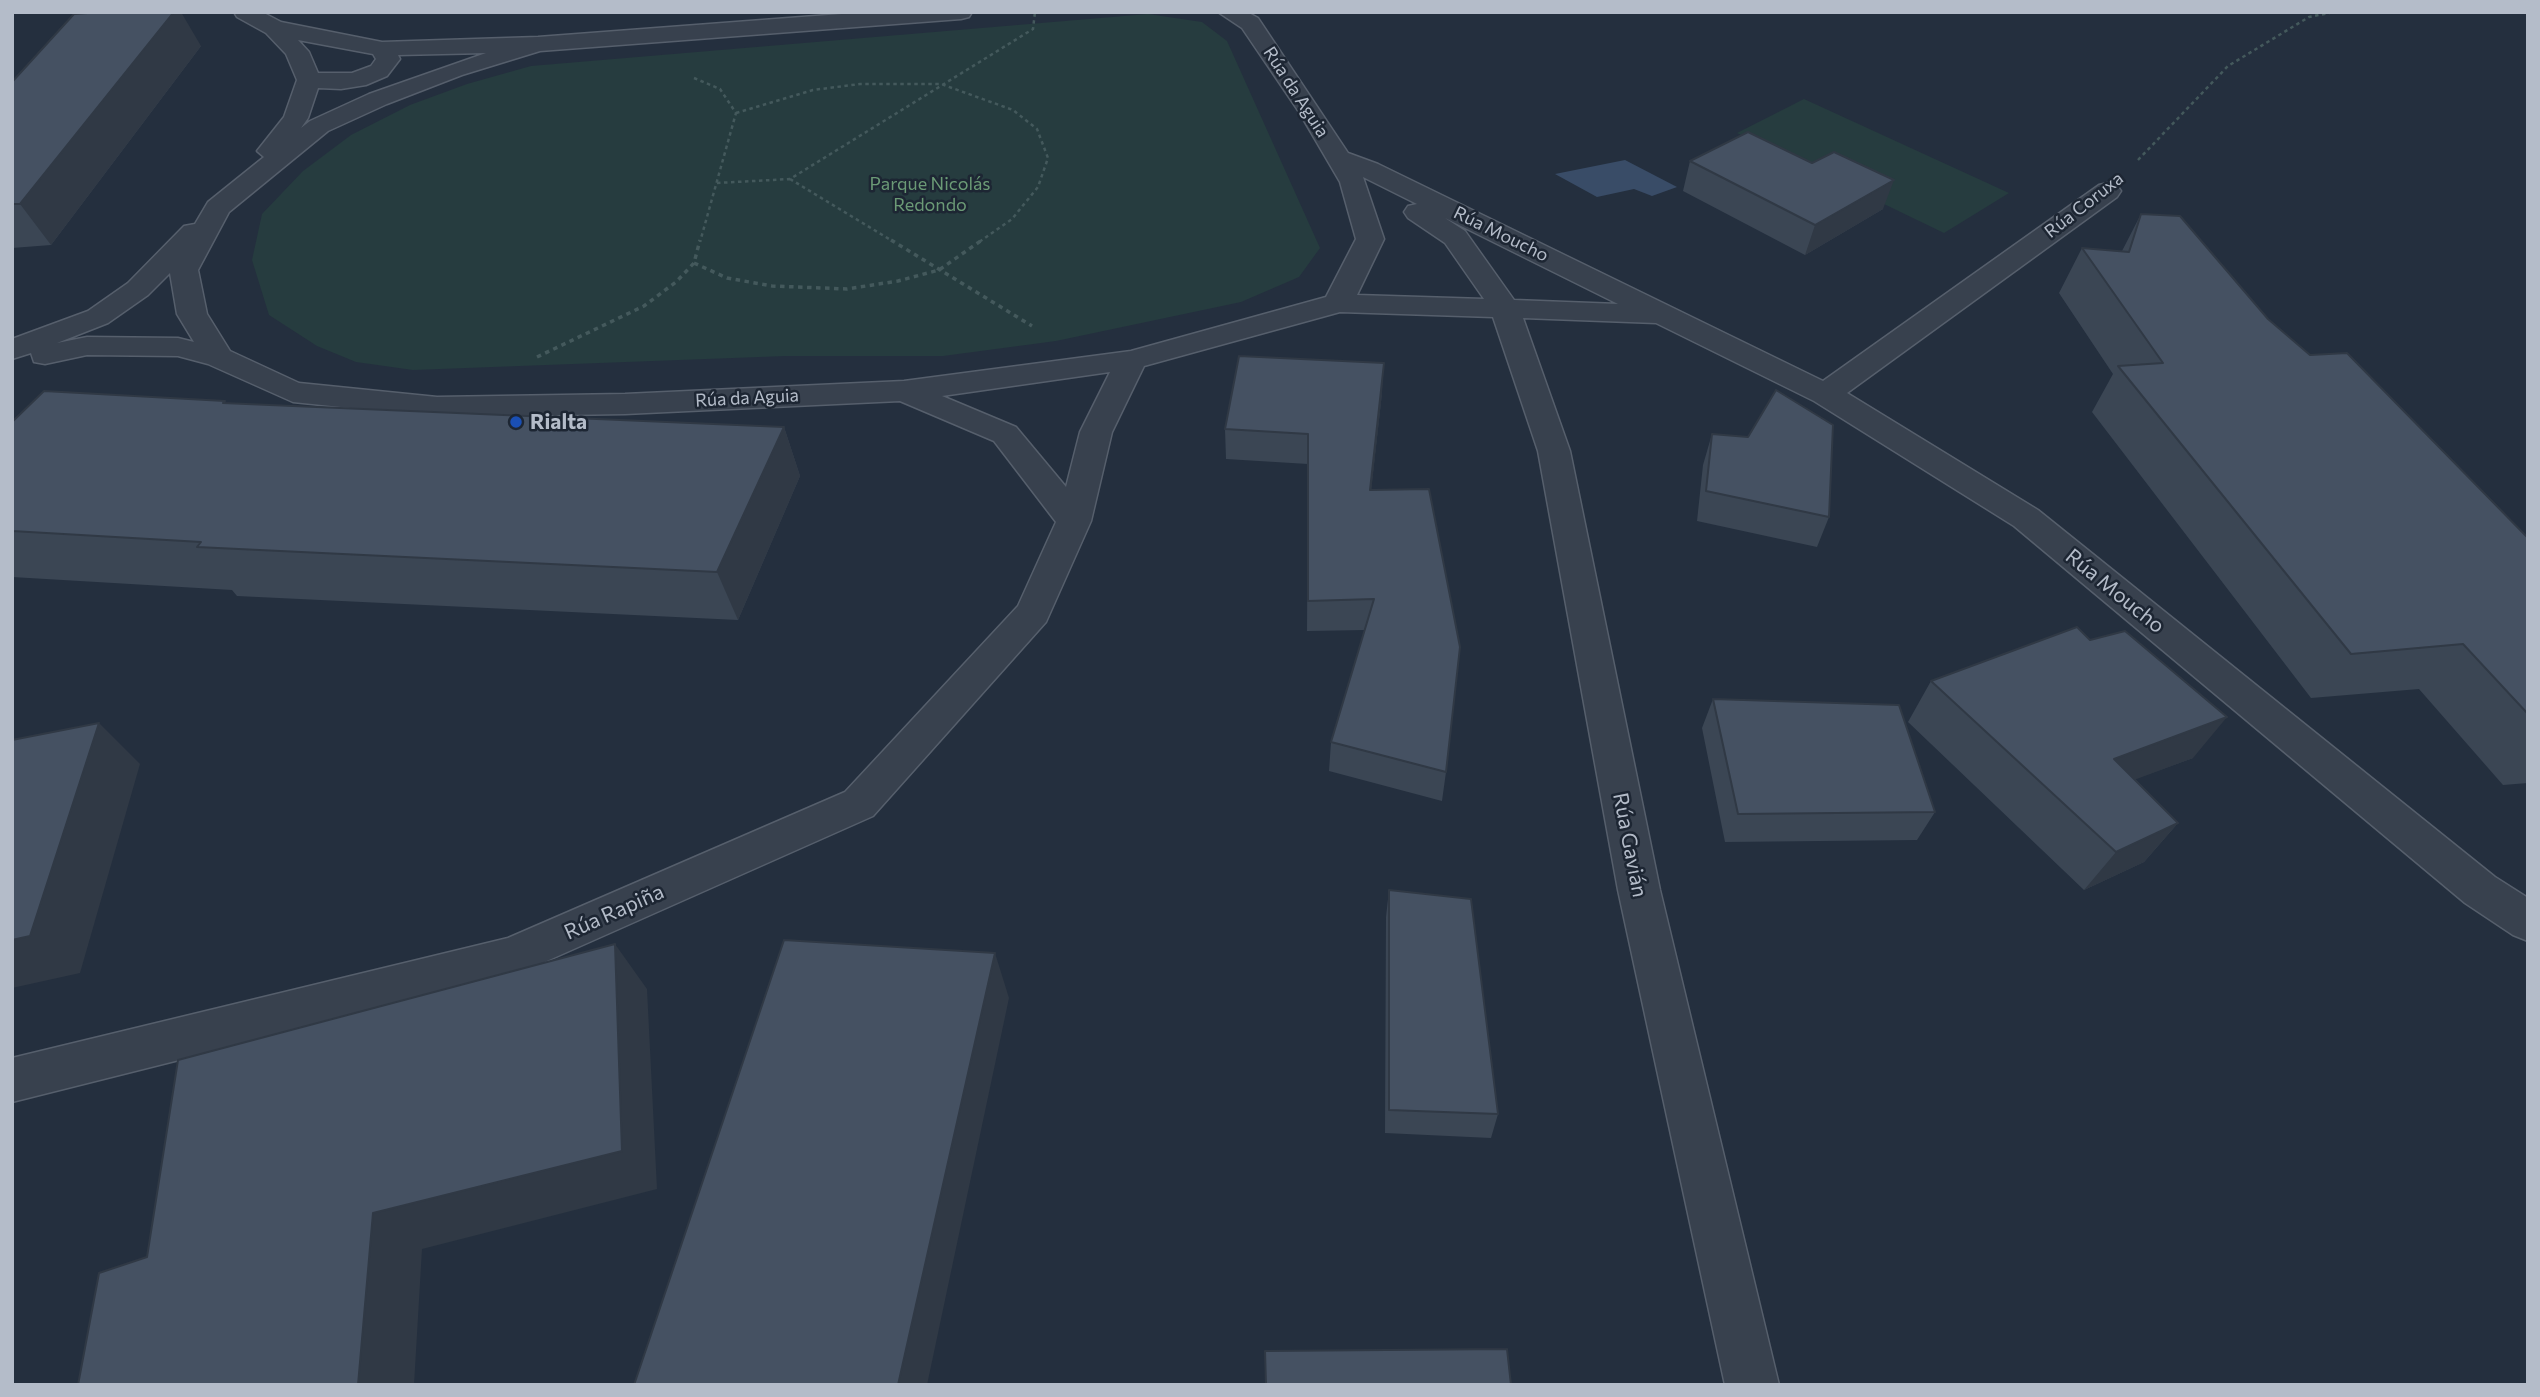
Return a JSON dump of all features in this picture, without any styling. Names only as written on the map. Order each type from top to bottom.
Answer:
[{"type":"street","points":[[12,350],[98,317],[138,289],[229,198],[296,118],[309,80],[297,52],[274,28],[245,12]]},
{"type":"street","points":[[274,28],[382,49],[538,44],[961,12]]},
{"type":"street","name":"Rúa da Aguia","points":[[12,362],[87,346],[178,347],[219,357],[293,392],[437,407],[625,404],[904,391],[1132,360],[1260,327],[1338,303],[1370,239],[1353,182],[1311,112],[1250,23],[1229,12]]},
{"type":"street","points":[[219,357],[192,314],[184,270],[229,198],[319,127],[378,99],[454,70],[538,44]]},
{"type":"street","points":[[309,80],[341,82],[379,71],[388,59],[382,49]]},
{"type":"street","name":"Rúa Moucho","points":[[1336,157],[1381,176],[1825,394],[2026,518],[2480,890],[2528,922]]},
{"type":"street","points":[[1353,182],[1386,191],[1455,237],[1504,307]]},
{"type":"street","name":"Rúa Coruxa","points":[[1825,394],[2108,191]]},
{"type":"street","name":"Rúa Moucho","points":[[1338,303],[1665,314]]},
{"type":"street","name":"Rúa Gavián","points":[[1504,307],[1554,451],[1639,890],[1752,1385]]},
{"type":"street","name":"Rúa Rapiña","points":[[12,1080],[513,956],[859,804],[1033,613],[1074,521],[1096,432],[1132,360]]},
{"type":"street","points":[[904,391],[1005,434],[1074,521]]},
{"type":"path","points":[[717,183],[790,179],[1033,29],[1035,12]]},
{"type":"path","name":"Rúa Coruxa","points":[[2108,191],[2228,66],[2309,17],[2334,12]]},
{"type":"path","points":[[530,361],[644,306],[676,282],[694,262],[736,113],[720,89],[667,65],[652,35]]},
{"type":"path","points":[[694,262],[727,278],[772,286],[834,288],[898,281],[939,270],[1012,219],[1038,187],[1048,158],[1037,130],[1013,110],[941,84],[860,84],[813,90],[736,113]]},
{"type":"path","points":[[790,179],[1055,341],[1088,366]]},
{"type":"green space","name":"Parque Nicolás Redondo","points":[[1148,14],[1202,22],[1227,41],[1320,248],[1299,277],[1241,302],[1056,341],[943,356],[786,356],[413,370],[356,362],[317,346],[269,315],[252,260],[262,214],[303,171],[351,135],[410,105],[467,84],[531,66]]},
{"type":"green space","points":[[1804,99],[2009,193],[1944,233],[1737,133]]},
{"type":"water","points":[[1625,160],[1677,187],[1652,196],[1634,189],[1597,197],[1555,174]]},
{"type":"building","points":[[174,12],[20,204],[12,204],[12,82],[74,14]]},
{"type":"building","points":[[1748,132],[1812,163],[1834,152],[1894,180],[1815,225],[1690,161]]},
{"type":"building","points":[[2141,214],[2180,216],[2268,319],[2310,355],[2347,353],[2528,538],[2528,714],[2463,644],[2351,654],[2118,366],[2163,363],[2082,248],[2129,252]]},
{"type":"building","points":[[1239,356],[1384,363],[1370,490],[1429,489],[1460,647],[1446,772],[1331,742],[1374,599],[1308,601],[1308,434],[1225,429]]},
{"type":"building","points":[[1776,390],[1833,425],[1829,517],[1706,491],[1712,434],[1748,437]]},
{"type":"building","points":[[44,391],[225,401],[223,403],[784,427],[717,572],[197,547],[201,542],[12,531],[12,422]]},
{"type":"building","points":[[2077,627],[2090,640],[2125,631],[2227,717],[2114,759],[2178,823],[2116,852],[1931,681]]},
{"type":"building","points":[[1713,699],[1899,705],[1935,812],[1738,814]]},
{"type":"building","points":[[99,723],[30,936],[12,940],[12,740]]},
{"type":"building","points":[[1389,890],[1471,899],[1498,1114],[1389,1110]]},
{"type":"building","points":[[784,940],[995,953],[898,1385],[634,1385]]},
{"type":"building","points":[[615,944],[622,1151],[373,1213],[358,1385],[78,1385],[99,1273],[147,1257],[178,1060]]},
{"type":"building","points":[[1507,1349],[1511,1385],[1266,1385],[1265,1351]]},
{"type":"place","name":"Rialta","points":[[516,422]]}]
